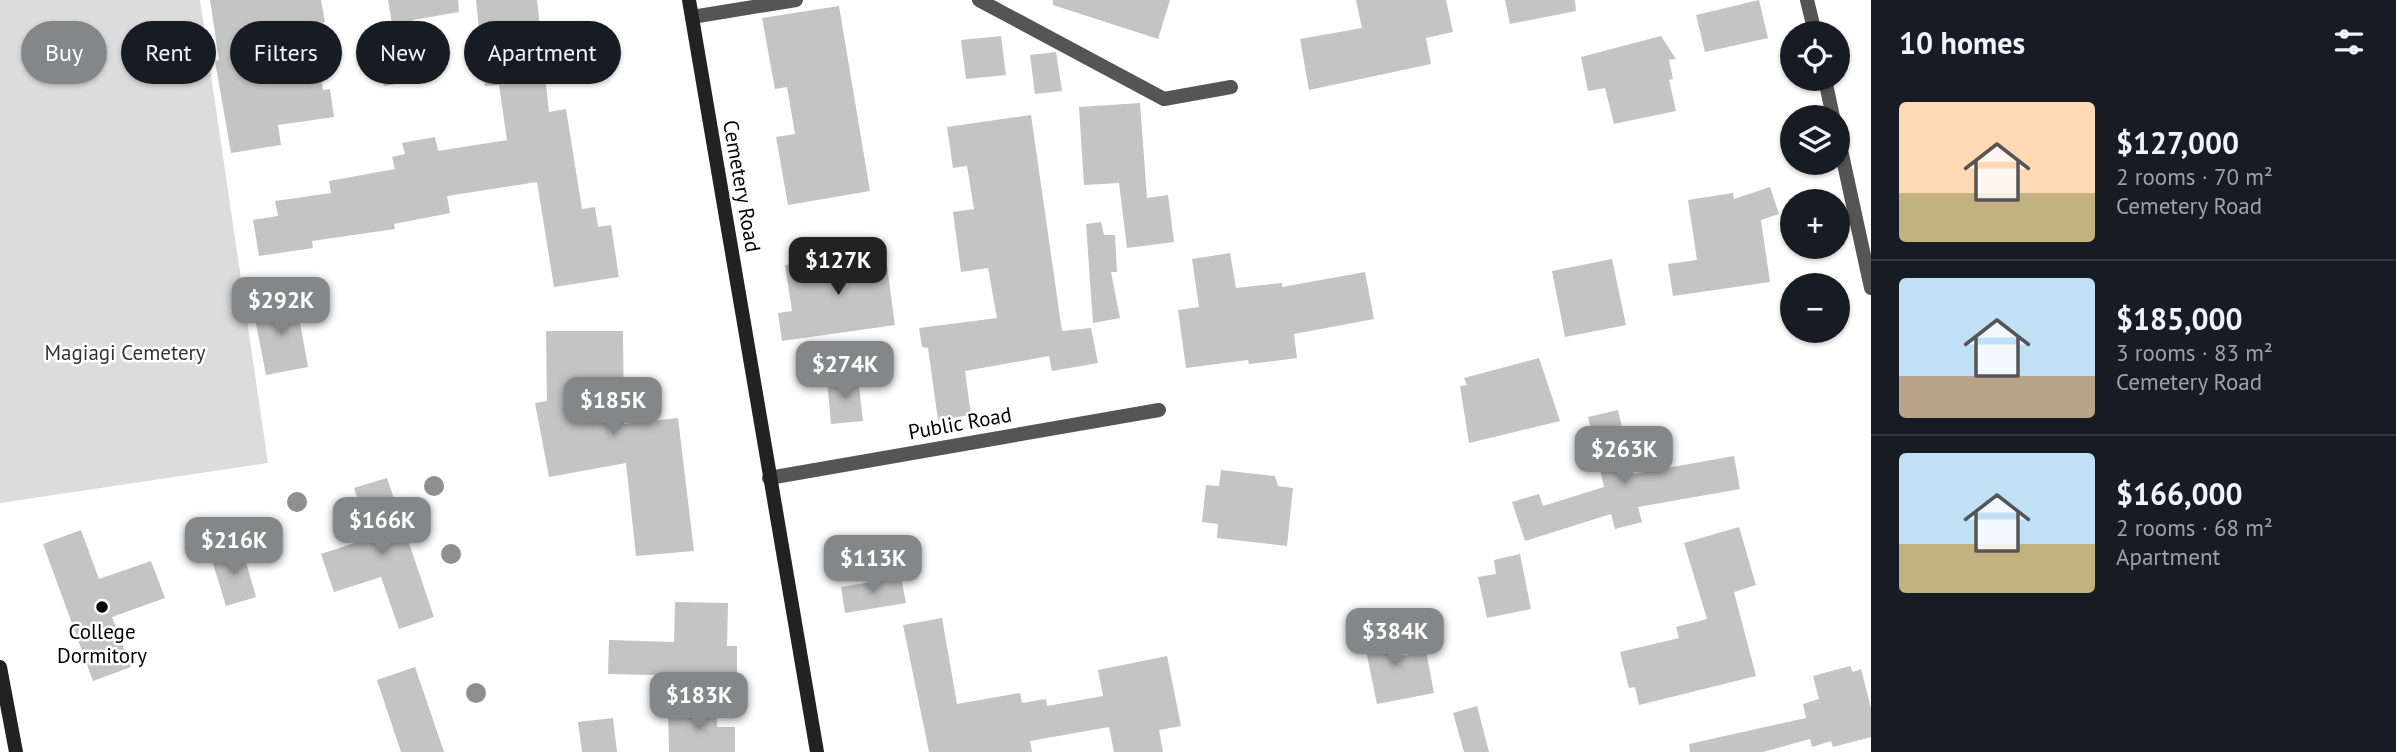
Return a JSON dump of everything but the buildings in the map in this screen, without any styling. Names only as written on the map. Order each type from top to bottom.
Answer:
[{"type":"street","name":"Cemetery Road","points":[[689,0],[817,752]]},
{"type":"street","points":[[692,17],[796,0]]},
{"type":"street","points":[[979,0],[1164,99],[1231,87]]},
{"type":"street","points":[[1807,0],[1812,21]]},
{"type":"street","points":[[1846,175],[1871,288]]},
{"type":"street","name":"Public Road","points":[[769,478],[1159,410]]},
{"type":"street","points":[[0,667],[16,752]]},
{"type":"green space","name":"Magiagi Cemetery","points":[[0,0],[200,0],[203,21],[121,21],[121,84],[212,84],[268,463],[0,503]]},
{"type":"place","name":"College Dormitory","points":[[102,607]]}]
